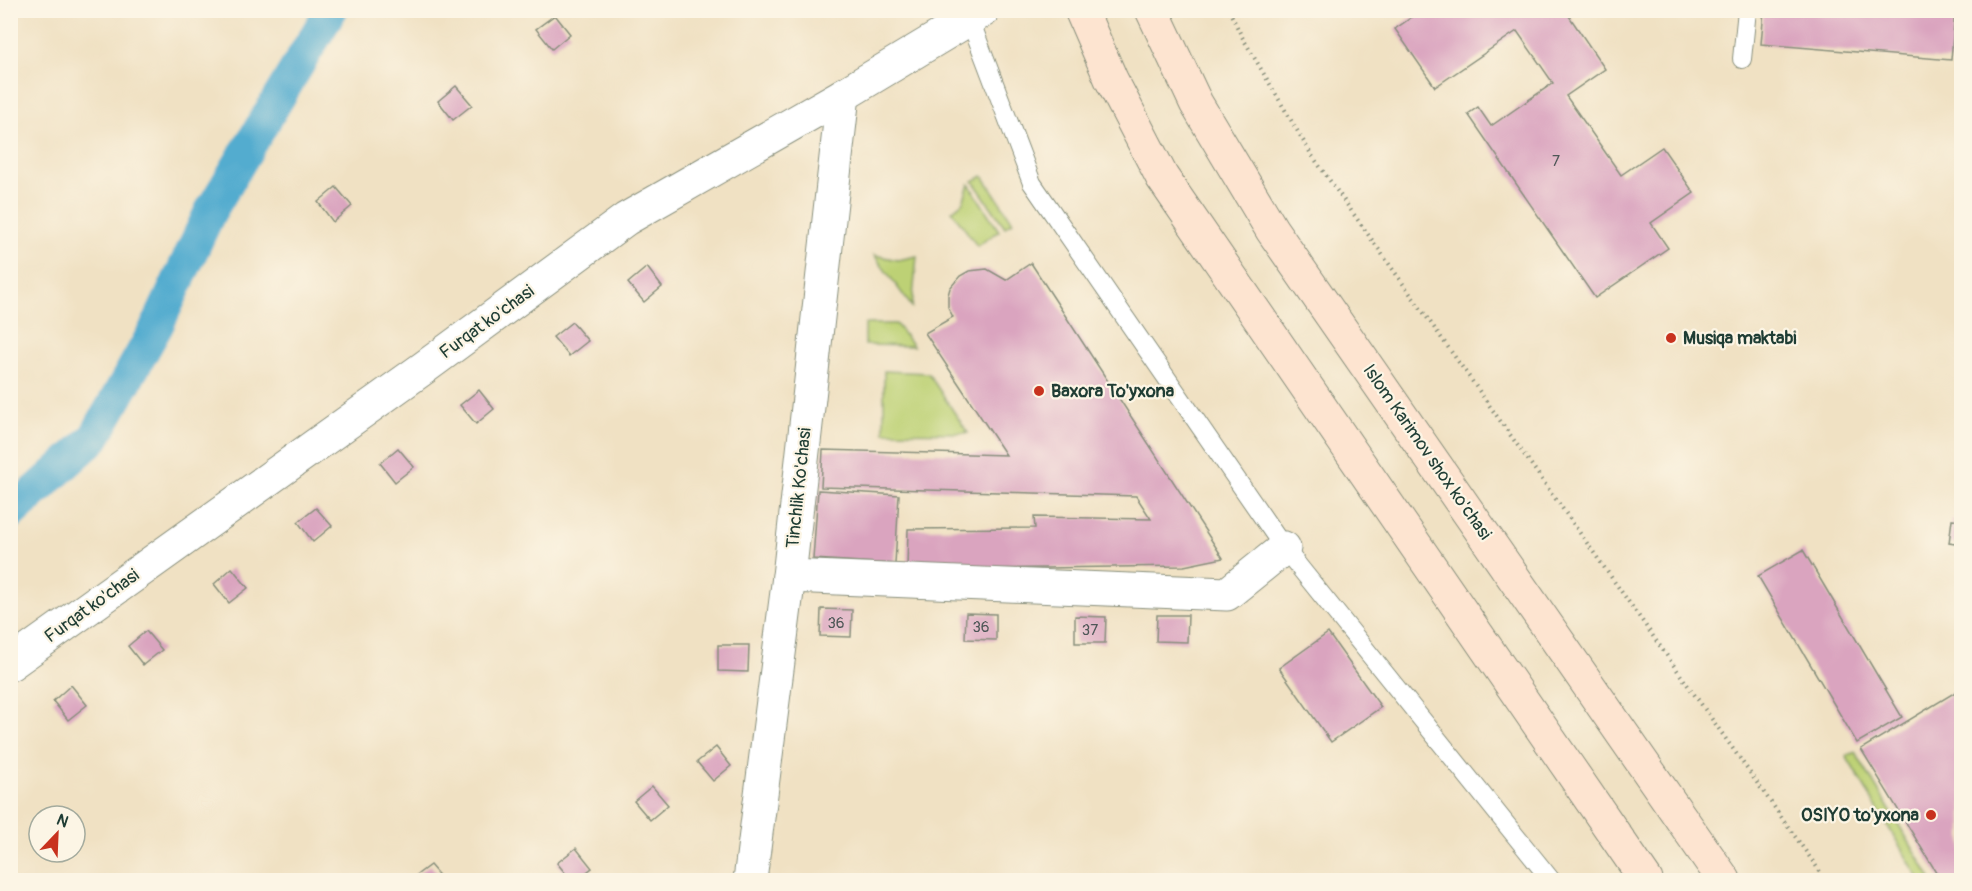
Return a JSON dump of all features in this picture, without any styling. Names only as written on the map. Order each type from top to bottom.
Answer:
[{"type":"main road","points":[[1081,10],[1111,79],[1162,177],[1646,880]]},
{"type":"main road","name":"Islom Karimov shox ko'chasi","points":[[1152,10],[1196,103],[1272,230],[1724,880]]},
{"type":"street","name":"Furqat ko'chasi","points":[[13,656],[415,374],[626,219],[843,95],[973,13]]},
{"type":"street","name":"Tinchlik Ko'chasi","points":[[750,880],[789,576],[843,95]]},
{"type":"street","points":[[789,576],[1227,594],[1284,548]]},
{"type":"lane","points":[[1742,59],[1747,10]]},
{"type":"lane","points":[[973,13],[1032,183],[1284,548],[1551,880]]},
{"type":"path","points":[[1229,10],[1241,35],[1311,154],[1826,880]]},
{"type":"green space","points":[[983,176],[1013,222],[1005,227],[973,181]]},
{"type":"green space","points":[[969,184],[999,231],[977,246],[952,211],[963,202]]},
{"type":"green space","points":[[874,255],[898,260],[917,256],[912,307]]},
{"type":"green space","points":[[865,324],[896,324],[913,346],[865,345]]},
{"type":"green space","points":[[884,371],[928,373],[968,433],[884,432]]},
{"type":"green space","points":[[1855,752],[1932,880],[1920,880],[1846,756]]},
{"type":"building","points":[[1422,10],[1565,10],[1605,69],[1566,96],[1621,175],[1662,147],[1694,193],[1651,223],[1668,248],[1595,298],[1468,114],[1478,107],[1491,126],[1553,83],[1517,31],[1435,87],[1395,29]]},
{"type":"building","points":[[1764,10],[1955,10],[1951,60],[1761,44]]},
{"type":"building","points":[[555,15],[570,34],[552,49],[536,29]]},
{"type":"building","points":[[456,86],[472,105],[453,120],[438,101]]},
{"type":"building","points":[[336,187],[352,206],[333,222],[318,202]]},
{"type":"building","name":"Baxora To'yxona","points":[[1031,263],[1223,558],[1184,566],[907,570],[908,529],[1035,528],[1034,517],[1151,519],[1136,496],[821,487],[823,450],[1006,455],[925,333],[953,317],[948,307],[948,295],[950,288],[960,276],[969,271],[987,269],[1006,280]]},
{"type":"building","points":[[647,267],[662,287],[644,302],[628,283]]},
{"type":"building","points":[[572,322],[588,341],[569,356],[553,337]]},
{"type":"building","points":[[479,390],[494,409],[476,424],[460,405]]},
{"type":"building","points":[[398,448],[414,467],[395,482],[380,463]]},
{"type":"building","points":[[818,490],[899,495],[895,564],[813,559]]},
{"type":"building","points":[[316,508],[332,526],[313,542],[298,522]]},
{"type":"building","points":[[1952,519],[1962,520],[1962,545],[1949,543]]},
{"type":"building","points":[[1803,550],[1902,717],[1857,743],[1758,576]]},
{"type":"building","points":[[232,568],[248,588],[229,603],[214,584]]},
{"type":"building","points":[[821,609],[852,610],[851,637],[820,636]]},
{"type":"building","points":[[966,613],[996,614],[996,640],[965,639]]},
{"type":"building","points":[[1157,615],[1188,615],[1187,642],[1156,641]]},
{"type":"building","points":[[1075,616],[1106,617],[1105,643],[1075,643]]},
{"type":"building","points":[[146,631],[162,650],[143,665],[128,646]]},
{"type":"building","points":[[1328,633],[1381,707],[1331,742],[1279,668]]},
{"type":"building","points":[[718,645],[749,645],[748,672],[718,671]]},
{"type":"building","points":[[71,685],[87,705],[68,720],[53,701]]},
{"type":"building","name":"OSIYO to'yxona","points":[[1962,688],[1962,880],[1941,880],[1861,749]]},
{"type":"building","points":[[716,747],[731,766],[713,781],[697,762]]},
{"type":"building","points":[[652,786],[668,805],[650,820],[634,801]]},
{"type":"building","points":[[576,848],[592,868],[576,880],[571,880],[557,863]]},
{"type":"building","points":[[430,865],[443,880],[410,880]]},
{"type":"waterway","points":[[10,514],[94,438],[157,326],[210,212],[331,10]]},
{"type":"place","name":"Musiqa maktabi","points":[[1671,338]]},
{"type":"place","name":"Baxora To'yxona","points":[[1039,391]]},
{"type":"place","name":"OSIYO to'yxona","points":[[1931,815]]}]
